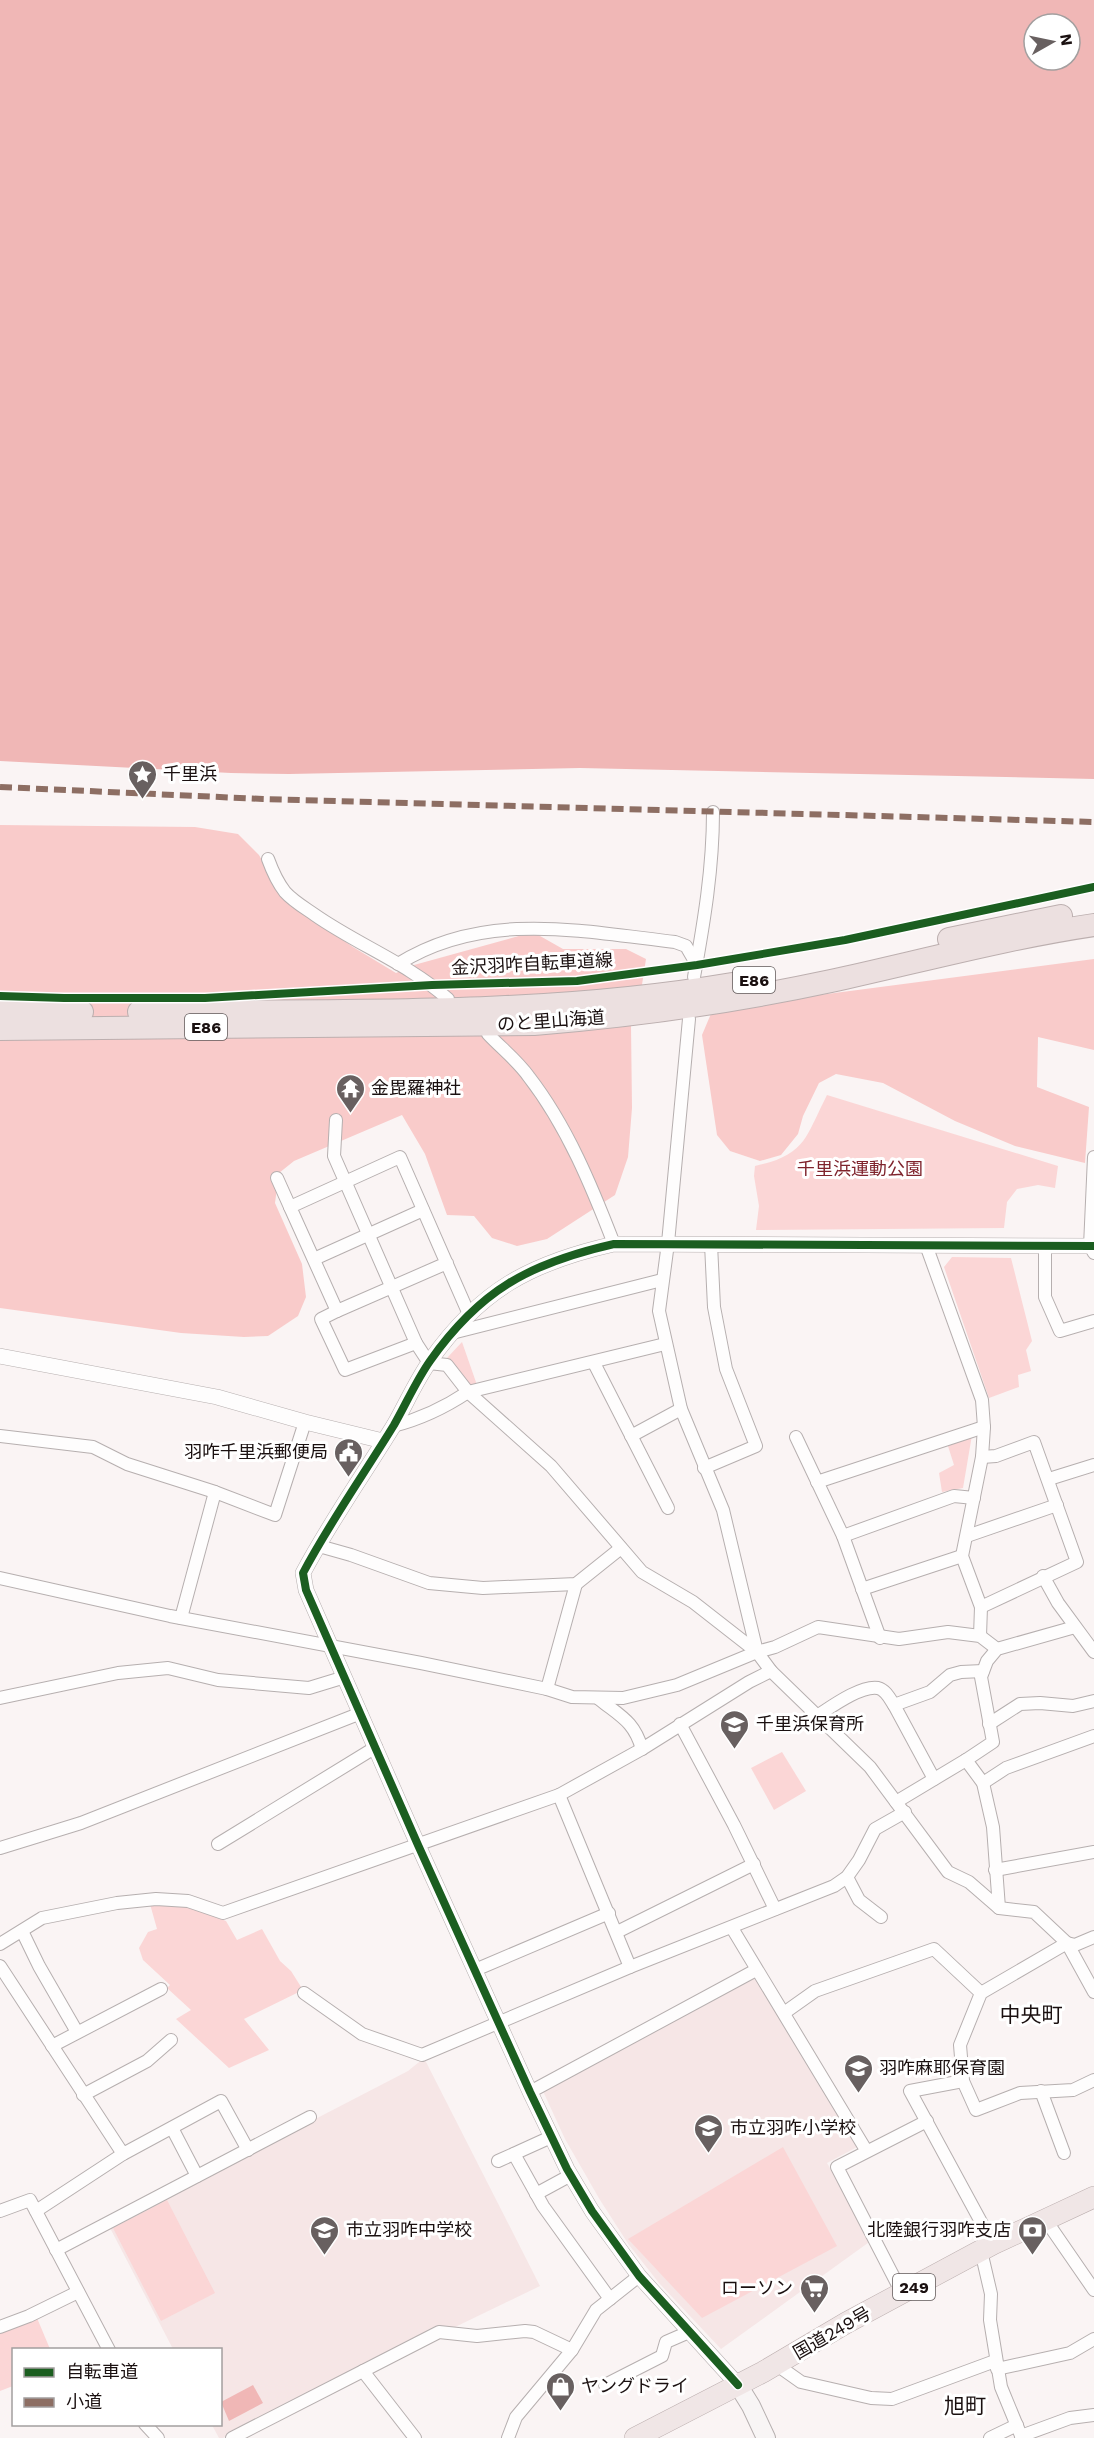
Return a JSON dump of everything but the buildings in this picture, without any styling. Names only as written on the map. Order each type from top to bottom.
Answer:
[{"type":"highway","name":"のと里山海道","points":[[0,1012],[409,1009],[529,1007],[604,1002],[676,993],[809,970],[1015,924],[1094,910]]},
{"type":"highway","name":"のと里山海道","points":[[0,1029],[512,1024],[602,1018],[679,1009],[830,981],[930,958],[1094,926]]},
{"type":"highway","name":"国道249号","points":[[635,2438],[777,2365],[902,2293],[987,2248],[1094,2197]]},
{"type":"main road","points":[[738,2385],[766,2438]]},
{"type":"street","points":[[398,964],[414,954],[475,933],[534,927],[675,942],[686,946],[695,971],[709,890],[713,812]]},
{"type":"street","points":[[268,859],[272,871],[285,892],[301,905],[333,927],[432,985],[448,999]]},
{"type":"street","points":[[689,1019],[668,1244],[659,1311],[681,1409],[723,1510],[757,1652]]},
{"type":"street","points":[[488,1034],[528,1075],[550,1108],[598,1202],[614,1244]]},
{"type":"street","points":[[336,1120],[334,1156],[416,1343],[429,1363]]},
{"type":"street","points":[[290,1207],[400,1157],[468,1312]]},
{"type":"street","points":[[738,2385],[639,2276],[592,2211],[550,2137],[418,1845],[303,1580],[303,1573],[429,1363],[468,1312],[512,1280],[547,1263],[578,1252],[614,1244],[1093,1248],[1094,1157]]},
{"type":"street","points":[[277,1178],[337,1311]]},
{"type":"street","points":[[314,1259],[423,1210]]},
{"type":"street","points":[[704,1468],[756,1446],[726,1369],[714,1307],[711,1244]]},
{"type":"street","points":[[926,1245],[982,1400],[984,1427],[982,1457],[968,1536],[962,1556],[981,1606],[980,1636]]},
{"type":"street","points":[[1045,1246],[1045,1297],[1060,1332],[1094,1322]]},
{"type":"street","points":[[416,1343],[345,1370],[321,1319],[447,1263]]},
{"type":"street","points":[[451,1333],[662,1280]]},
{"type":"street","points":[[393,1426],[436,1411],[468,1392],[665,1344]]},
{"type":"street","points":[[0,1356],[217,1397],[305,1422],[383,1440]]},
{"type":"street","points":[[429,1363],[447,1365],[468,1392],[551,1466],[642,1572],[693,1602],[757,1652],[771,1671],[870,1767],[948,1872],[969,1882],[999,1908],[1034,1912],[1067,1943],[1094,1992]]},
{"type":"street","points":[[594,1363],[668,1508]]},
{"type":"street","points":[[631,1436],[681,1409]]},
{"type":"street","points":[[0,1436],[93,1447],[127,1464],[215,1492],[275,1515],[305,1422]]},
{"type":"street","points":[[817,1482],[984,1427]]},
{"type":"street","points":[[796,1437],[843,1536],[880,1638]]},
{"type":"street","points":[[981,1606],[1077,1562],[1034,1442],[996,1456],[982,1457]]},
{"type":"street","points":[[1049,1479],[1094,1465]]},
{"type":"street","points":[[181,1618],[215,1492]]},
{"type":"street","points":[[843,1536],[954,1496],[974,1498]]},
{"type":"street","points":[[968,1536],[1057,1505]]},
{"type":"street","points":[[319,1546],[351,1555],[429,1584],[483,1588],[576,1584],[621,1548]]},
{"type":"street","points":[[862,1589],[962,1556]]},
{"type":"street","points":[[1043,1576],[1075,1628],[1094,1652]]},
{"type":"street","points":[[0,1578],[181,1618],[548,1689],[572,1697],[599,1699],[623,1698],[677,1685],[757,1652],[775,1647],[818,1627],[899,1639],[948,1632],[980,1636],[997,1649]]},
{"type":"street","points":[[548,1689],[576,1584]]},
{"type":"street","points":[[896,1802],[993,1742],[981,1677],[987,1661],[997,1649],[1075,1628]]},
{"type":"street","points":[[0,1698],[118,1673],[168,1668],[218,1680],[309,1689],[345,1677]]},
{"type":"street","points":[[0,1944],[42,1918],[117,1903],[156,1899],[188,1902],[223,1913],[418,1845],[559,1795],[642,1749],[771,1671]]},
{"type":"street","points":[[894,1705],[930,1692],[950,1675],[983,1671]]},
{"type":"street","points":[[817,1716],[860,1691],[878,1688],[887,1694],[894,1705],[934,1779]]},
{"type":"street","points":[[599,1699],[632,1724],[638,1733],[642,1749]]},
{"type":"street","points":[[989,1724],[1020,1704],[1073,1706],[1094,1701]]},
{"type":"street","points":[[0,1848],[81,1823],[361,1713]]},
{"type":"street","points":[[680,1724],[754,1864],[775,1909]]},
{"type":"street","points":[[983,1783],[1006,1768],[1094,1736]]},
{"type":"street","points":[[218,1844],[376,1747]]},
{"type":"street","points":[[966,1760],[983,1783],[993,1827],[999,1908]]},
{"type":"street","points":[[559,1795],[618,1932],[630,1967]]},
{"type":"street","points":[[304,1993],[362,2034],[422,2055],[630,1967],[834,1886],[847,1877],[875,1829],[905,1812]]},
{"type":"street","points":[[995,1870],[1094,1852]]},
{"type":"street","points":[[618,1932],[754,1864]]},
{"type":"street","points":[[847,1877],[859,1900],[881,1917]]},
{"type":"street","points":[[475,1971],[609,1913]]},
{"type":"street","points":[[732,1928],[866,2150]]},
{"type":"street","points":[[22,1931],[39,1966],[77,2032]]},
{"type":"street","points":[[1094,1937],[1075,1945],[1067,1943],[981,1993],[960,2045],[963,2081],[976,2110],[1020,2093],[1073,2090],[1094,2080]]},
{"type":"street","points":[[784,2013],[816,1991],[934,1949],[981,1993]]},
{"type":"street","points":[[0,1966],[123,2154]]},
{"type":"street","points":[[530,2092],[756,1970]]},
{"type":"street","points":[[52,2046],[161,1989]]},
{"type":"street","points":[[83,2095],[147,2061],[171,2040]]},
{"type":"street","points":[[963,2081],[910,2091],[927,2121],[987,2248],[991,2294],[990,2320],[996,2365],[1001,2387],[1020,2433]]},
{"type":"street","points":[[1041,2091],[1064,2153]]},
{"type":"street","points":[[36,2211],[123,2154],[221,2101],[248,2150]]},
{"type":"street","points":[[56,2250],[310,2117]]},
{"type":"street","points":[[902,2293],[837,2167],[866,2150],[927,2121]]},
{"type":"street","points":[[172,2128],[197,2176]]},
{"type":"street","points":[[498,2161],[550,2137]]},
{"type":"street","points":[[514,2154],[536,2194],[610,2299]]},
{"type":"street","points":[[536,2194],[571,2175]]},
{"type":"street","points":[[0,2211],[30,2200],[108,2348]]},
{"type":"street","points":[[1045,2220],[1093,2286]]},
{"type":"street","points":[[508,2438],[516,2417],[572,2350],[596,2310],[639,2276]]},
{"type":"street","points":[[0,2327],[29,2316],[78,2292]]},
{"type":"street","points":[[232,2438],[439,2332],[477,2336],[534,2332],[572,2350]]},
{"type":"street","points":[[605,2385],[662,2356],[666,2342],[689,2332]]},
{"type":"street","points":[[777,2365],[801,2382],[871,2398],[892,2399],[996,2365],[1070,2353],[1094,2339]]},
{"type":"street","points":[[363,2371],[415,2438]]},
{"type":"street","points":[[990,2438],[1020,2433],[1070,2418],[1094,2415]]},
{"type":"street","points":[[146,2426],[158,2438]]},
{"type":"shaded area","points":[[0,0],[1094,0],[1094,779],[580,768],[289,774],[0,761]]},
{"type":"shaded area","points":[[0,825],[195,827],[238,834],[259,855],[283,899],[353,947],[396,973],[414,965],[533,932],[563,949],[626,949],[646,959],[639,1004],[631,1026],[632,1108],[628,1157],[615,1195],[547,1239],[517,1246],[492,1238],[474,1216],[447,1215],[425,1154],[402,1115],[294,1161],[279,1173],[275,1203],[302,1264],[306,1297],[298,1316],[268,1336],[244,1337],[181,1333],[0,1308]]},
{"type":"shaded area","points":[[1094,959],[1094,1050],[1038,1037],[1037,1087],[1089,1107],[1085,1163],[1015,1146],[955,1121],[883,1083],[836,1074],[819,1083],[803,1116],[798,1134],[781,1155],[760,1161],[730,1151],[717,1135],[702,1035],[713,1009]]},
{"type":"shaded area","name":"市立羽咋小学校","points":[[754,1975],[859,2146],[827,2163],[872,2240],[721,2349],[659,2283],[629,2245],[565,2139],[542,2089]]},
{"type":"shaded area","name":"市立羽咋中学校","points":[[424,2058],[540,2286],[451,2329],[438,2329],[219,2438],[213,2426],[222,2426],[222,2348],[172,2348],[109,2226],[408,2071]]},
{"type":"shaded area","points":[[253,2385],[263,2403],[229,2421],[222,2401]]},
{"type":"green space","name":"千里浜運動公園","points":[[827,1095],[1058,1166],[1055,1188],[1038,1185],[1017,1189],[1007,1202],[1004,1228],[756,1230],[759,1206],[754,1176],[755,1166],[772,1162],[794,1150],[808,1133]]},
{"type":"green space","points":[[952,1257],[1011,1258],[1032,1341],[1026,1350],[1031,1371],[1018,1375],[1019,1387],[989,1398],[944,1267]]},
{"type":"green space","points":[[462,1342],[477,1385],[471,1388],[447,1358]]},
{"type":"green space","points":[[972,1435],[963,1488],[942,1492],[939,1473],[954,1465],[947,1443]]},
{"type":"green space","points":[[782,1752],[806,1791],[774,1810],[751,1768]]},
{"type":"green space","points":[[150,1904],[189,1906],[226,1921],[237,1940],[262,1929],[280,1961],[291,1971],[303,1990],[244,2019],[269,2050],[229,2068],[176,2019],[191,2010],[167,1988],[170,1985],[143,1960],[139,1948],[148,1932],[157,1929]]},
{"type":"green space","points":[[783,2147],[837,2246],[702,2318],[628,2239]]},
{"type":"green space","points":[[167,2200],[215,2293],[161,2321],[113,2228]]},
{"type":"green space","points":[[37,2318],[50,2348],[12,2348],[12,2386],[0,2391],[0,2331]]},
{"type":"marked path","points":[[0,787],[263,799],[1094,822]]},
{"type":"cycle path","name":"金沢羽咋自転車道線","points":[[0,996],[205,998],[432,985],[577,981],[697,965],[845,940],[1094,887]]},
{"type":"cycle path","points":[[738,2385],[639,2276],[592,2211],[567,2169],[418,1845],[306,1590],[303,1573],[394,1425],[425,1369],[449,1336],[468,1315],[509,1283],[557,1260],[614,1244],[1094,1246]]},
{"type":"place","name":"千里浜","points":[[142,800]]},
{"type":"place","name":"金毘羅神社","points":[[350,1114]]},
{"type":"place","name":"羽咋千里浜郵便局","points":[[349,1478]]},
{"type":"place","name":"千里浜保育所","points":[[735,1750]]},
{"type":"place","name":"羽咋麻耶保育園","points":[[858,2094]]},
{"type":"place","name":"市立羽咋小学校","points":[[709,2154]]},
{"type":"place","name":"市立羽咋中学校","points":[[325,2256]]},
{"type":"place","name":"北陸銀行羽咋支店","points":[[1032,2256]]},
{"type":"place","name":"ローソン","points":[[814,2314]]},
{"type":"place","name":"ヤングドライ","points":[[560,2412]]},
{"type":"district","name":"中央町","points":[[1031,2015]]},
{"type":"district","name":"旭町","points":[[965,2406]]}]
